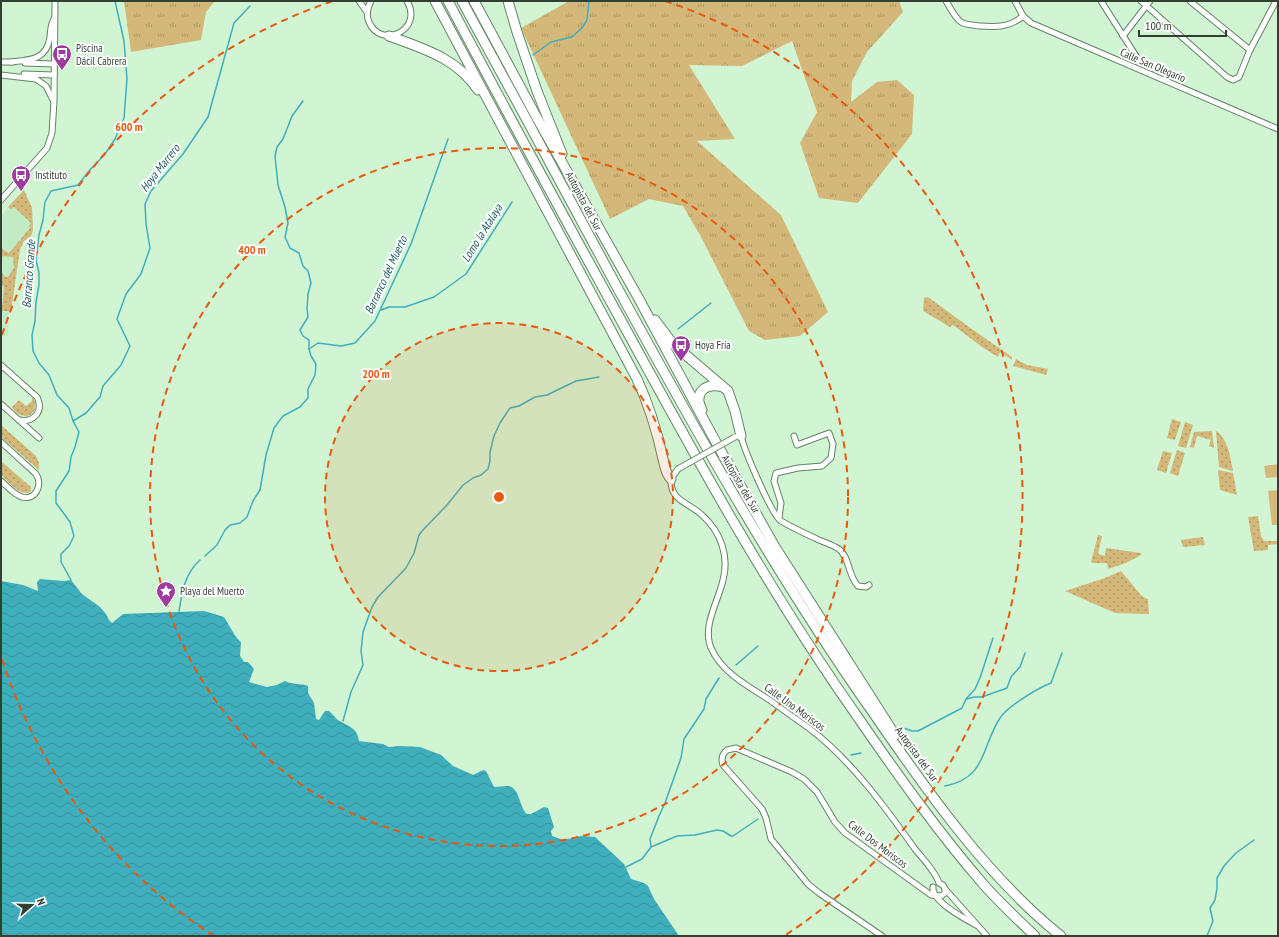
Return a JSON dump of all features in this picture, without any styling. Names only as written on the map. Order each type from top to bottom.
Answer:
[{"type":"highway","points":[[435,1],[637,379],[650,411],[660,444],[666,473],[671,479]]},
{"type":"highway","points":[[448,1],[593,269],[722,502],[799,630],[889,761],[955,849],[984,886],[1035,936]]},
{"type":"highway","name":"Autopista del Sur","points":[[462,1],[673,390],[743,513],[816,630],[894,744],[985,861],[1011,890],[1061,936]]},
{"type":"highway","points":[[474,1],[575,187],[639,299],[712,435],[775,547],[938,802]]},
{"type":"highway","points":[[508,1],[517,32],[538,91],[575,187]]},
{"type":"highway","points":[[389,36],[433,52],[452,64],[474,84],[509,139]]},
{"type":"highway","points":[[541,197],[593,269]]},
{"type":"highway","points":[[639,299],[673,344],[728,392],[733,403],[738,436]]},
{"type":"highway","points":[[712,435],[710,424],[699,402],[700,395],[702,390],[707,387],[716,385],[724,387]]},
{"type":"street","points":[[1,200],[47,148],[52,133],[54,101],[55,1]]},
{"type":"street","points":[[359,1],[367,12]]},
{"type":"street","points":[[371,1],[367,12],[368,21],[374,30],[389,36],[398,34],[407,27],[411,14],[409,2]]},
{"type":"street","points":[[946,1],[961,22],[992,27],[1005,26],[1017,21],[1023,16],[1015,1]]},
{"type":"street","name":"Calle San Olegario","points":[[1101,1],[1136,56]]},
{"type":"street","points":[[1104,6],[1108,1]]},
{"type":"street","points":[[1141,1],[1227,77],[1233,80],[1239,77],[1250,50],[1276,1]]},
{"type":"street","points":[[1123,36],[1150,1]]},
{"type":"street","points":[[1192,2],[1250,50]]},
{"type":"street","name":"Calle San Olegario","points":[[1023,16],[1031,23],[1278,129]]},
{"type":"street","points":[[11,62],[37,58],[47,49],[51,25],[54,18]]},
{"type":"street","points":[[1,62],[54,64]]},
{"type":"street","points":[[1,75],[54,75]]},
{"type":"street","points":[[1,75],[36,79],[46,86],[54,101]]},
{"type":"street","points":[[1,365],[37,397],[39,401],[39,408],[34,418],[27,421],[19,420]]},
{"type":"street","points":[[1,404],[39,438]]},
{"type":"street","points":[[779,519],[781,503],[774,481],[776,473],[798,468],[822,466],[831,458],[833,444],[829,433],[797,445],[794,436]]},
{"type":"street","points":[[671,479],[678,469],[738,436],[779,519],[796,529],[837,548],[844,554],[854,582],[858,586],[866,587],[869,585]]},
{"type":"street","points":[[1,442],[39,477],[40,484],[38,490],[34,494],[25,497],[16,494],[1,481]]},
{"type":"street","name":"Calle Uno Moriscos","points":[[671,479],[672,491],[676,497],[707,520],[720,539],[723,547],[725,556],[724,575],[710,618],[709,630],[710,648],[715,658],[729,672],[811,730],[843,758],[867,785],[939,883],[943,885],[987,936]]},
{"type":"street","name":"Calle Dos Moriscos","points":[[882,936],[819,893],[808,884],[792,866],[771,839],[766,818],[762,809],[723,765],[722,758],[724,752],[730,748],[736,748],[792,772],[804,779],[817,792],[836,822],[845,833],[920,886]]},
{"type":"street","points":[[920,886],[928,889],[939,883]]},
{"type":"street","points":[[920,886],[931,895],[942,896],[946,889]]},
{"type":"street","points":[[933,887],[933,892],[940,902],[977,925]]},
{"type":"shaded area","points":[[24,190],[32,208],[33,230],[31,236],[24,241],[20,249],[11,311],[9,312],[8,336],[1,336],[1,216]]},
{"type":"green space","points":[[124,1],[215,1],[206,12],[201,40],[131,52]]},
{"type":"green space","points":[[569,1],[899,1],[903,12],[867,52],[852,81],[851,102],[877,82],[897,80],[914,95],[912,134],[858,203],[819,198],[800,143],[817,112],[792,41],[742,66],[689,65],[735,139],[697,141],[781,215],[828,312],[800,336],[765,340],[749,331],[701,237],[683,206],[649,199],[610,219],[521,28]]},
{"type":"green space","points":[[24,190],[32,208],[33,230],[31,236],[24,241],[20,249],[11,311],[2,311],[4,286],[1,286],[1,272],[5,277],[8,277],[14,268],[13,257],[3,256],[1,259],[2,249],[9,253],[30,228],[29,226],[31,223],[14,207],[11,209],[8,207]]},
{"type":"green space","points":[[928,297],[1012,357],[1012,360],[1000,352],[998,357],[953,325],[950,327],[923,311],[924,298]]},
{"type":"green space","points":[[1016,359],[1027,365],[1048,369],[1046,375],[1013,366]]},
{"type":"green space","points":[[32,397],[35,408],[29,416],[21,415],[13,409],[12,407],[19,400],[26,406],[32,401]]},
{"type":"green space","points":[[1172,419],[1181,422],[1175,440],[1167,438]]},
{"type":"green space","points":[[1185,422],[1193,425],[1186,448],[1178,446]]},
{"type":"green space","points":[[1,425],[36,456],[39,463],[39,470],[1,437]]},
{"type":"green space","points":[[1212,431],[1214,448],[1209,446],[1211,440],[1197,436],[1194,448],[1190,447],[1194,432]]},
{"type":"green space","points":[[1216,431],[1222,436],[1227,445],[1233,471],[1219,467]]},
{"type":"green space","points":[[1177,450],[1185,453],[1178,476],[1170,473]]},
{"type":"green space","points":[[1163,451],[1172,453],[1166,473],[1157,470]]},
{"type":"green space","points":[[1,461],[31,487],[31,491],[27,493],[19,491],[1,475]]},
{"type":"green space","points":[[1278,464],[1278,477],[1266,478],[1264,466]]},
{"type":"green space","points":[[1218,470],[1233,473],[1237,495],[1220,490]]},
{"type":"green space","points":[[1278,490],[1278,525],[1272,525],[1268,491]]},
{"type":"green space","points":[[1258,516],[1261,536],[1264,541],[1278,541],[1278,544],[1268,545],[1268,550],[1254,551],[1248,517]]},
{"type":"green space","points":[[1098,535],[1102,536],[1098,554],[1105,556],[1106,548],[1141,553],[1141,555],[1126,563],[1108,569],[1107,563],[1093,563],[1091,562]]},
{"type":"green space","points":[[1203,537],[1205,545],[1183,547],[1181,540]]},
{"type":"green space","points":[[1121,571],[1141,595],[1148,599],[1149,614],[1115,613],[1065,591],[1105,578]]},
{"type":"water","points":[[40,579],[64,581],[71,580],[82,594],[100,607],[112,623],[123,614],[204,611],[224,617],[236,637],[241,642],[240,656],[244,662],[248,662],[254,669],[249,682],[267,687],[277,685],[285,681],[308,686],[308,693],[314,703],[316,719],[319,720],[325,711],[329,711],[338,720],[354,730],[359,741],[383,744],[389,747],[420,747],[441,755],[453,766],[473,775],[483,770],[486,771],[494,787],[511,787],[517,793],[522,807],[527,814],[531,814],[544,807],[548,808],[554,827],[551,831],[552,836],[563,840],[581,836],[595,837],[624,864],[631,879],[644,883],[648,886],[654,899],[679,936],[1,936],[1,581],[23,585],[38,591],[37,582]]},
{"type":"waterway","name":"Barranco Grande","points":[[71,580],[61,562],[61,554],[69,546],[74,536],[70,522],[56,503],[56,491],[69,471],[71,457],[79,432],[73,421],[69,408],[57,395],[49,375],[39,363],[33,351],[32,335],[39,285],[39,273],[36,260],[45,202],[51,191],[78,185],[105,154],[115,139],[124,118],[127,79],[124,41],[115,1]]},
{"type":"waterway","name":"Barranco del Muerto","points":[[533,55],[551,42],[572,37],[582,28],[587,20],[589,1]]},
{"type":"waterway","name":"Hoya Marrero","points":[[73,421],[86,413],[100,397],[103,386],[121,365],[130,346],[117,319],[126,294],[141,274],[150,248],[146,224],[145,204],[151,191],[183,154],[208,117],[234,23],[250,6]]},
{"type":"waterway","points":[[303,101],[292,116],[283,139],[277,147],[275,156],[278,185],[288,223],[285,237],[290,248],[299,253],[303,266],[308,271],[311,283],[308,294],[308,317],[300,330],[303,336],[309,340],[309,349]]},
{"type":"waterway","name":"Barranco del Muerto","points":[[205,556],[217,545],[225,530],[230,525],[240,523],[247,517],[253,501],[260,490],[266,455],[274,428],[283,416],[300,407],[308,398],[308,389],[315,375],[316,364],[309,349],[318,343],[341,346],[355,343],[375,321],[411,244],[448,139]]},
{"type":"waterway","name":"Lomo la Atalaya","points":[[381,310],[389,307],[405,307],[434,297],[466,274],[512,202]]},
{"type":"waterway","points":[[678,329],[711,303]]},
{"type":"waterway","points":[[343,721],[351,692],[363,665],[361,651],[363,632],[372,607],[378,597],[406,568],[414,553],[419,535],[422,531],[447,505],[463,485],[473,478],[481,475],[488,469],[494,436],[500,423],[510,408],[519,406],[535,397],[547,395],[576,381],[599,377]]},
{"type":"waterway","name":"Barranco del Muerto","points":[[179,611],[185,583],[191,571],[200,560]]},
{"type":"waterway","points":[[904,728],[912,731],[918,731],[962,708],[966,699],[975,689],[980,678],[993,638]]},
{"type":"waterway","points":[[736,665],[758,646]]},
{"type":"waterway","points":[[967,699],[982,697],[1007,688],[1011,677],[1020,667],[1025,653]]},
{"type":"waterway","points":[[945,786],[959,782],[969,776],[976,769],[1000,718],[1004,713],[1024,698],[1051,683],[1062,653]]},
{"type":"waterway","points":[[651,847],[650,839],[681,758],[684,739],[704,709],[706,699],[719,678]]},
{"type":"waterway","points":[[851,755],[861,753]]},
{"type":"waterway","points":[[626,867],[642,859],[651,847],[677,836],[695,835],[717,830],[733,836],[758,819]]},
{"type":"waterway","points":[[1207,936],[1213,921],[1210,908],[1215,900],[1217,878],[1224,866],[1236,853],[1254,840]]},
{"type":"place","name":"Piscina Dácil Cabrera","points":[[62,71]]},
{"type":"place","name":"Instituto","points":[[21,192]]},
{"type":"place","name":"Hoya Fría","points":[[681,362]]},
{"type":"place","name":"Playa del Muerto","points":[[166,608]]}]
